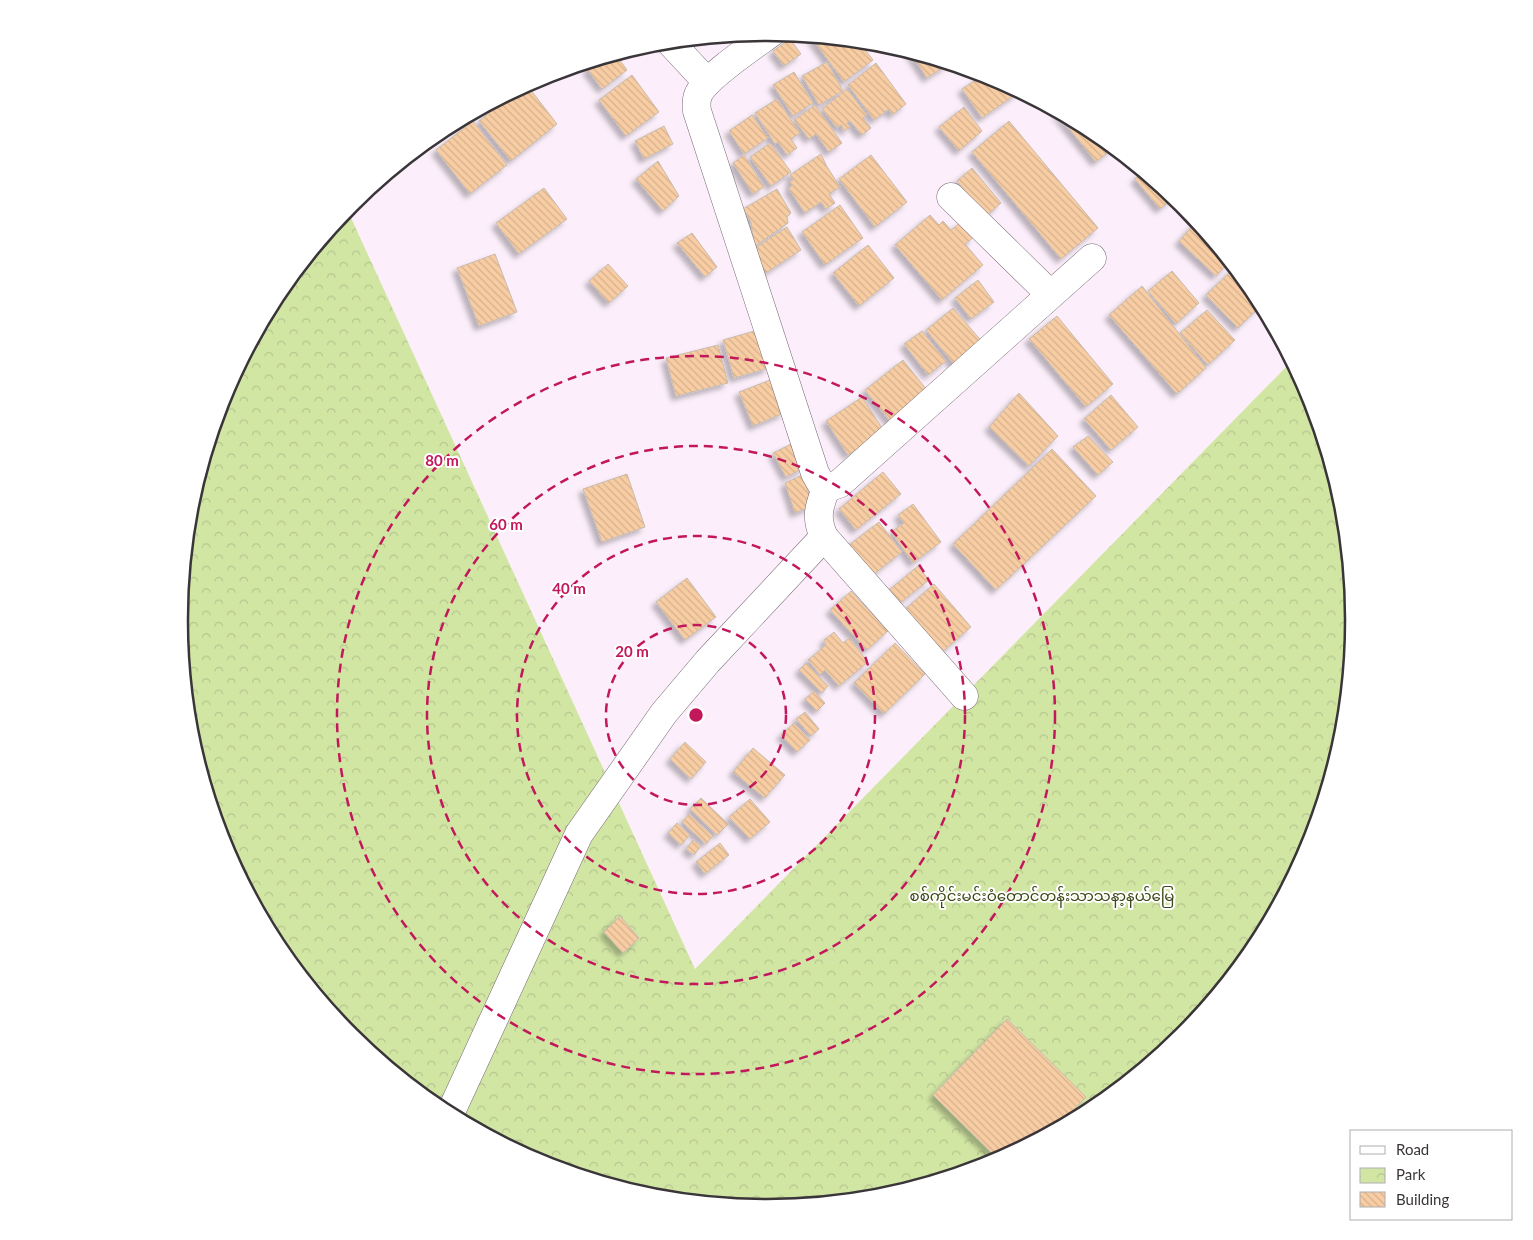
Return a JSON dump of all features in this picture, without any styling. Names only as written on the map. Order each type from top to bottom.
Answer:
[{"type":"street","points":[[760,41],[707,82],[698,94],[696,102],[697,111],[814,473],[826,488]]},
{"type":"street","points":[[676,48],[707,82]]},
{"type":"street","points":[[951,197],[1050,294]]},
{"type":"street","points":[[826,488],[839,484],[1092,258]]},
{"type":"street","points":[[826,488],[819,508],[819,526],[824,537],[964,696]]},
{"type":"street","points":[[454,1106],[579,834],[664,713],[708,661],[824,537]]},
{"type":"green space","name":"စစ်ကိုင်းမင်းဝံတောင်တန်းသာသနာ့နယ်မြေ","points":[[351,217],[695,969],[1287,366],[1315,434],[1326,470],[1334,507],[1344,582],[1344,658],[1334,733],[1326,770],[1315,806],[1286,876],[1248,942],[1202,1002],[1148,1055],[1119,1079],[1056,1121],[988,1155],[916,1179],[842,1194],[766,1199],[691,1194],[617,1179],[545,1155],[477,1121],[414,1079],[385,1055],[331,1002],[285,942],[247,876],[218,806],[207,770],[199,733],[189,658],[189,582],[193,544],[207,470],[218,434],[232,399],[247,364],[265,331],[285,298],[307,268],[331,238]]},
{"type":"building","points":[[786,42],[792,42],[801,54],[784,66],[773,51]]},
{"type":"building","points":[[816,43],[865,50],[873,60],[844,82]]},
{"type":"building","points":[[620,60],[627,70],[602,89],[588,70]]},
{"type":"building","points":[[916,61],[942,69],[927,78]]},
{"type":"building","points":[[827,62],[843,91],[819,105],[802,76]]},
{"type":"building","points":[[876,63],[906,104],[892,115],[889,109],[874,120],[848,85]]},
{"type":"building","points":[[794,72],[813,103],[793,116],[773,85]]},
{"type":"building","points":[[632,75],[659,112],[626,136],[599,100]]},
{"type":"building","points":[[975,80],[1013,97],[982,118],[962,89]]},
{"type":"building","points":[[847,89],[867,115],[863,118],[871,128],[862,135],[850,121],[847,123],[850,127],[845,131],[841,125],[837,128],[822,109]]},
{"type":"building","points":[[532,91],[557,124],[511,161],[479,121],[490,112]]},
{"type":"building","points":[[777,99],[800,133],[791,139],[797,148],[787,155],[778,142],[775,144],[755,113]]},
{"type":"building","points":[[815,105],[842,143],[829,152],[816,134],[809,139],[794,120]]},
{"type":"building","points":[[964,107],[982,131],[959,151],[939,127]]},
{"type":"building","points":[[752,115],[768,138],[744,154],[729,131]]},
{"type":"building","points":[[473,121],[507,165],[470,194],[436,150]]},
{"type":"building","points":[[1009,121],[1098,228],[1061,259],[972,152]]},
{"type":"building","points":[[664,126],[673,144],[644,159],[635,141]]},
{"type":"building","points":[[1067,126],[1107,153],[1096,162]]},
{"type":"building","points":[[770,143],[791,172],[771,186],[750,157]]},
{"type":"building","points":[[821,154],[840,187],[829,194],[835,203],[826,209],[821,202],[805,213],[789,189],[792,185],[789,182],[793,180],[790,175]]},
{"type":"building","points":[[744,155],[764,187],[753,194],[733,163]]},
{"type":"building","points":[[871,155],[907,202],[875,227],[839,179]]},
{"type":"building","points":[[658,161],[679,196],[663,211],[636,179]]},
{"type":"building","points":[[972,168],[1001,203],[986,216],[957,181]]},
{"type":"building","points":[[1138,176],[1167,203],[1160,209],[1135,179]]},
{"type":"building","points":[[544,188],[567,219],[519,254],[496,223]]},
{"type":"building","points":[[777,189],[791,213],[787,217],[788,223],[754,247],[751,222],[743,209]]},
{"type":"building","points":[[840,205],[863,238],[825,265],[802,232]]},
{"type":"building","points":[[930,215],[939,225],[943,221],[951,230],[961,222],[974,237],[965,244],[983,265],[942,300],[895,245]]},
{"type":"building","points":[[787,227],[801,250],[766,273],[752,250]]},
{"type":"building","points":[[1191,227],[1225,267],[1216,276],[1179,241]]},
{"type":"building","points":[[692,233],[717,267],[705,277],[677,243]]},
{"type":"building","points":[[868,245],[894,278],[859,306],[833,273]]},
{"type":"building","points":[[495,254],[517,312],[479,326],[457,268]]},
{"type":"building","points":[[608,264],[628,286],[609,303],[589,281]]},
{"type":"building","points":[[1172,271],[1199,303],[1176,324],[1148,291]]},
{"type":"building","points":[[1229,273],[1256,310],[1238,328],[1206,295]]},
{"type":"building","points":[[978,280],[994,302],[971,319],[955,298]]},
{"type":"building","points":[[1142,286],[1206,368],[1177,394],[1109,315]]},
{"type":"building","points":[[953,308],[985,345],[958,369],[926,330]]},
{"type":"building","points":[[1207,310],[1235,340],[1208,365],[1180,333]]},
{"type":"building","points":[[1057,316],[1113,384],[1086,407],[1029,339]]},
{"type":"building","points":[[758,330],[769,368],[734,378],[723,340]]},
{"type":"building","points":[[922,331],[946,361],[928,375],[904,344]]},
{"type":"building","points":[[718,345],[728,383],[676,396],[666,358]]},
{"type":"building","points":[[903,360],[931,395],[893,425],[865,390]]},
{"type":"building","points":[[770,380],[784,413],[753,426],[739,392]]},
{"type":"building","points":[[1019,393],[1058,436],[1029,466],[989,427]]},
{"type":"building","points":[[1111,395],[1138,427],[1111,450],[1084,419]]},
{"type":"building","points":[[862,397],[884,431],[848,455],[826,421]]},
{"type":"building","points":[[1088,436],[1113,462],[1098,475],[1073,447]]},
{"type":"building","points":[[791,444],[804,468],[786,477],[773,453]]},
{"type":"building","points":[[1052,449],[1096,496],[996,590],[953,544]]},
{"type":"building","points":[[883,472],[901,494],[856,530],[839,509]]},
{"type":"building","points":[[627,474],[645,527],[602,542],[583,489]]},
{"type":"building","points":[[802,475],[814,505],[795,513],[785,483]]},
{"type":"building","points":[[913,504],[941,542],[913,563],[891,532],[904,523],[898,515]]},
{"type":"building","points":[[879,522],[902,552],[869,578],[845,548]]},
{"type":"building","points":[[918,566],[929,580],[900,603],[889,590]]},
{"type":"building","points":[[687,578],[716,617],[685,640],[656,602]]},
{"type":"building","points":[[934,584],[971,627],[940,654],[903,611]]},
{"type":"building","points":[[851,591],[888,631],[867,650],[830,610]]},
{"type":"building","points":[[834,632],[843,643],[849,638],[868,662],[839,686],[825,670],[820,675],[808,660],[826,645],[824,640]]},
{"type":"building","points":[[895,643],[925,674],[884,714],[854,683]]},
{"type":"building","points":[[806,663],[828,686],[822,693],[799,670]]},
{"type":"building","points":[[814,691],[825,703],[817,711],[805,699]]},
{"type":"building","points":[[805,712],[819,729],[811,736],[796,719]]},
{"type":"building","points":[[794,723],[810,740],[797,752],[781,735]]},
{"type":"building","points":[[685,742],[706,762],[691,779],[670,759]]},
{"type":"building","points":[[753,748],[785,775],[765,798],[733,772]]},
{"type":"building","points":[[701,798],[728,824],[717,835],[690,809]]},
{"type":"building","points":[[750,799],[770,822],[750,839],[729,817]]},
{"type":"building","points":[[689,814],[713,836],[706,844],[682,822]]},
{"type":"building","points":[[677,823],[690,835],[681,845],[668,833]]},
{"type":"building","points":[[693,840],[701,846],[694,855],[686,849]]},
{"type":"building","points":[[720,843],[729,855],[705,874],[696,862]]},
{"type":"building","points":[[620,916],[639,938],[623,953],[604,932]]},
{"type":"building","points":[[1007,1019],[1086,1097],[1073,1110],[1056,1121],[992,1153],[933,1095]]}]
